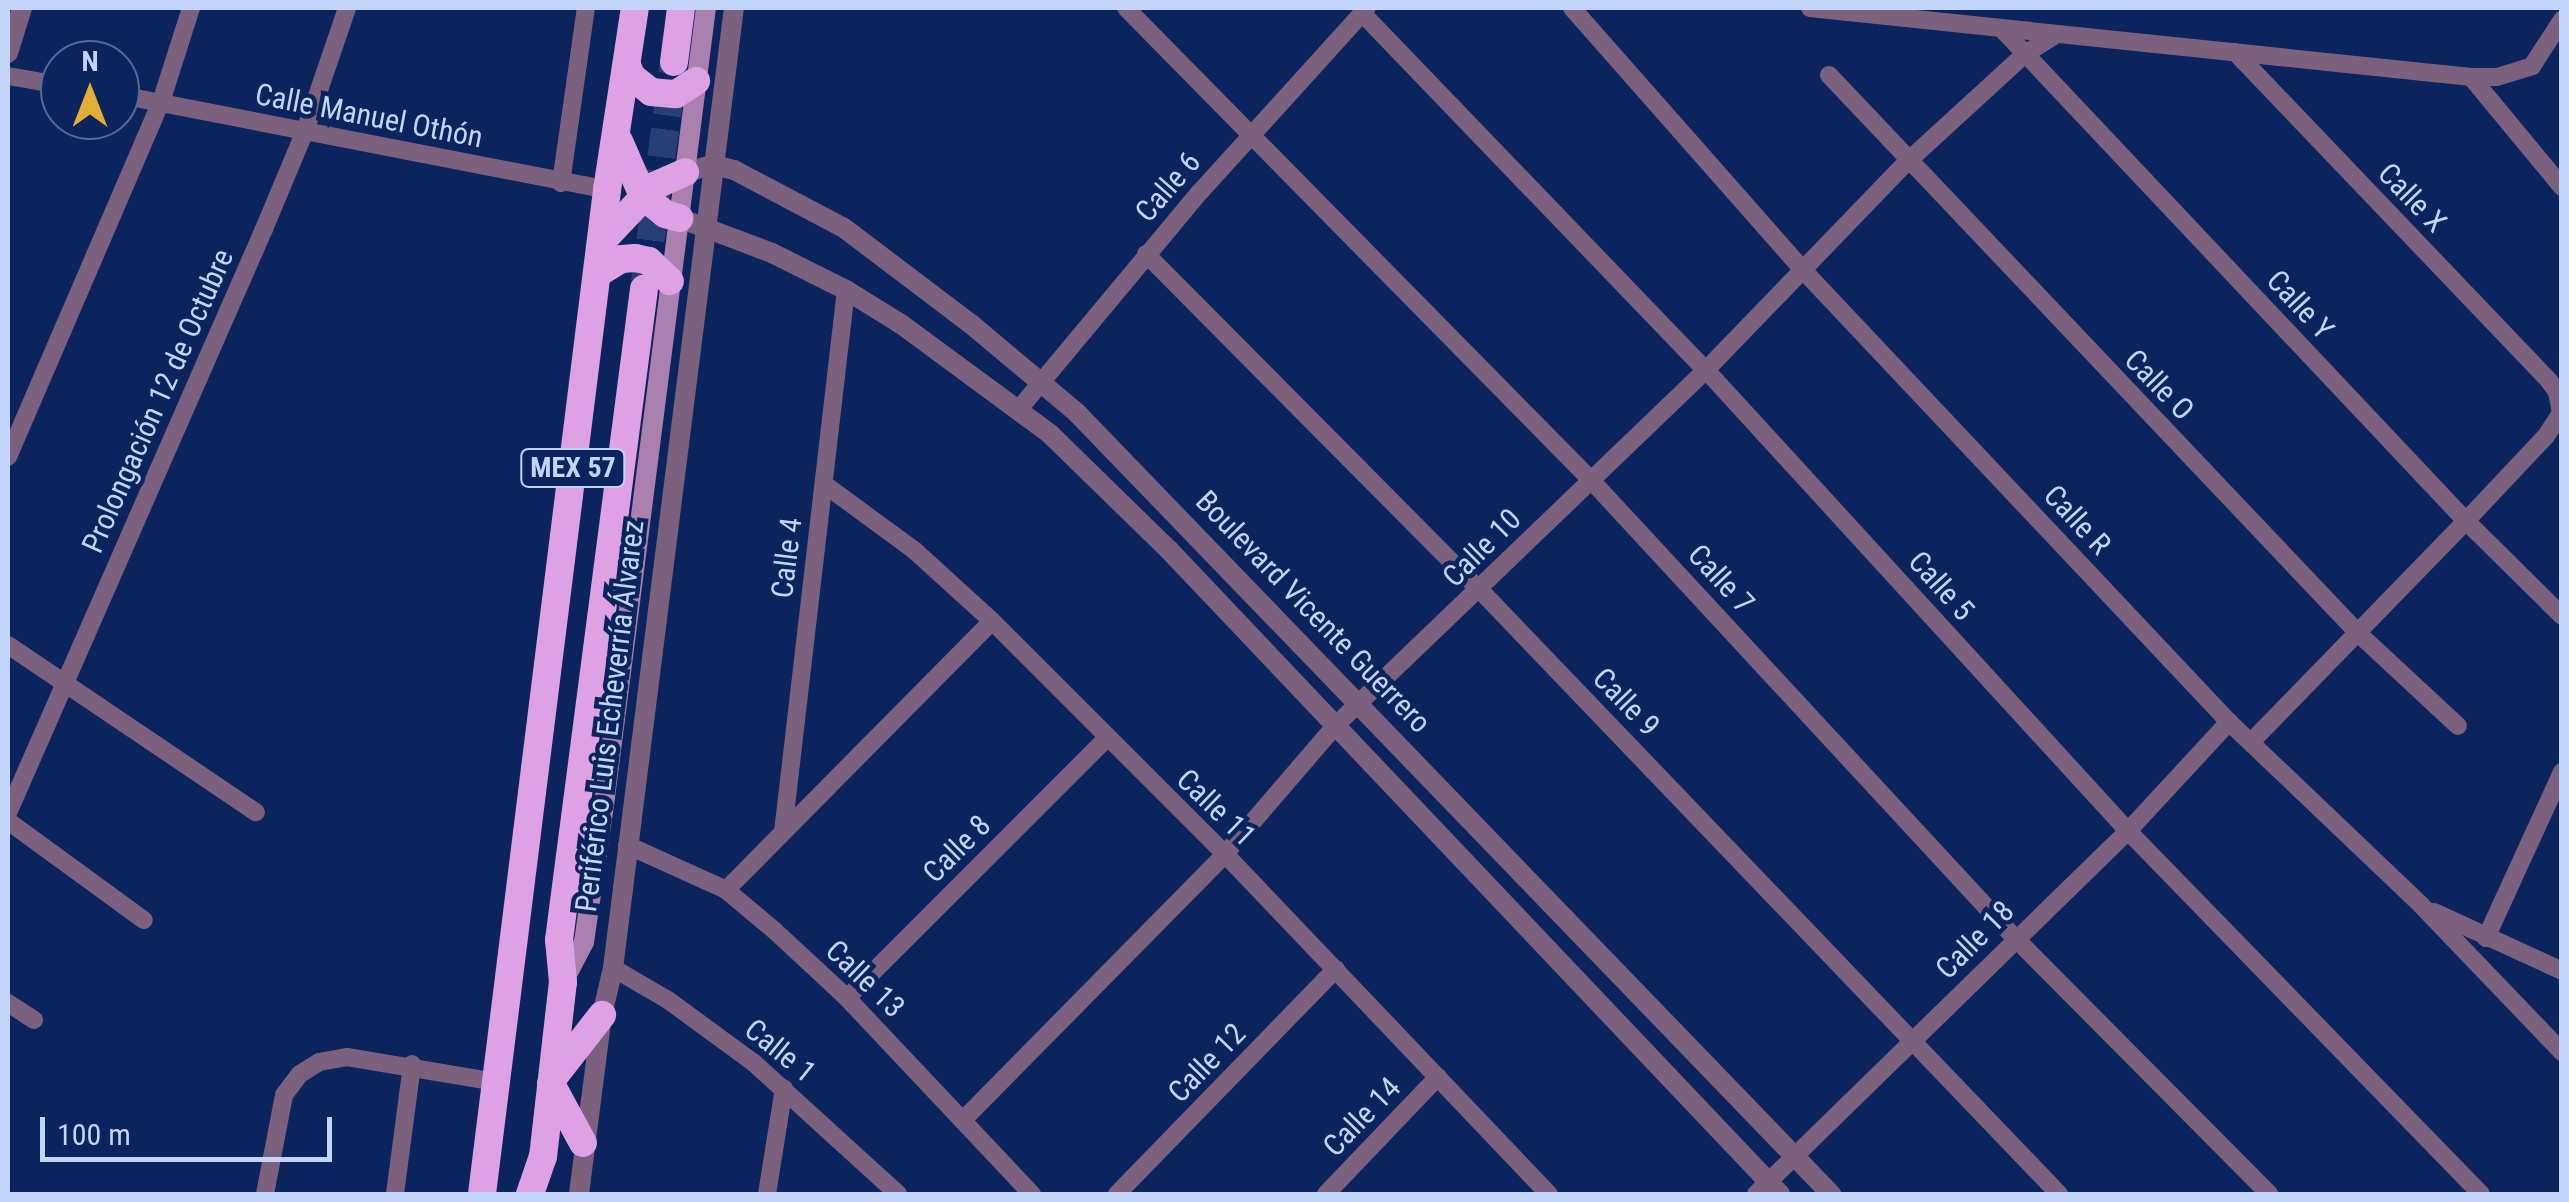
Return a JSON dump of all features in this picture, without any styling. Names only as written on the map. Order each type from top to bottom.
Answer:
[{"type":"highway","name":"MEX 57","points":[[482,1194],[597,274],[635,8]]},
{"type":"highway","points":[[674,62],[681,8]]},
{"type":"highway","points":[[628,66],[632,77],[651,92],[676,94],[696,81]]},
{"type":"highway","points":[[616,135],[643,196],[665,214],[692,223]]},
{"type":"highway","points":[[602,242],[643,196],[669,177],[685,172]]},
{"type":"highway","points":[[597,274],[608,264],[635,258],[650,261],[657,285]]},
{"type":"highway","name":"Periférico Luis Echeverría Álvarez","points":[[530,1194],[542,1157],[564,982],[559,940],[657,285]]},
{"type":"highway","points":[[583,1143],[552,1082],[602,1015]]},
{"type":"main road","name":"Periférico Luis Echeverría Álvarez","points":[[657,285],[692,223],[685,172],[706,8]]},
{"type":"main road","name":"Periférico Luis Echeverría Álvarez","points":[[542,1157],[547,1194]]},
{"type":"street","points":[[8,52],[22,8]]},
{"type":"street","points":[[8,457],[161,102],[191,8]]},
{"type":"street","name":"Prolongación 12 de Octubre","points":[[8,812],[304,131],[346,8]]},
{"type":"street","points":[[562,183],[586,8]]},
{"type":"street","name":"Periférico Luis Echeverría Álvarez","points":[[578,1194],[602,1015],[613,968],[692,223],[714,164],[734,8]]},
{"type":"street","name":"Calle 7","points":[[1126,8],[1590,478],[2015,938],[2270,1194]]},
{"type":"street","name":"Calle R","points":[[1572,8],[1802,269],[2229,722],[2420,904],[2562,1052]]},
{"type":"street","points":[[1823,8],[2471,77],[2497,77],[2532,66],[2562,20]]},
{"type":"street","name":"Calle 6","points":[[1019,410],[1146,254],[1364,10]]},
{"type":"street","name":"Calle 5","points":[[1364,10],[1706,370],[2128,831],[2482,1194]]},
{"type":"street","name":"Calle Y","points":[[2002,29],[2466,521],[2562,616]]},
{"type":"street","name":"Calle 10","points":[[964,1119],[1225,854],[1336,724],[1706,370],[1908,162],[2025,54],[2056,35]]},
{"type":"street","name":"Calle X","points":[[2235,52],[2550,382],[2560,403],[2557,422],[2466,521]]},
{"type":"street","name":"Calle O","points":[[1828,75],[2360,634],[2458,726]]},
{"type":"street","points":[[8,76],[40,81]]},
{"type":"street","points":[[2471,77],[2562,187]]},
{"type":"street","name":"Calle Manuel Othón","points":[[140,98],[608,190]]},
{"type":"street","points":[[685,172],[714,164]]},
{"type":"street","name":"Boulevard Vicente Guerrero","points":[[714,164],[766,184],[844,228],[1041,381],[1361,703],[1831,1194]]},
{"type":"street","name":"Boulevard Vicente Guerrero","points":[[692,223],[772,254],[846,290],[1019,410],[1156,537],[1336,724],[1768,1190]]},
{"type":"street","name":"Calle 9","points":[[1146,254],[1480,590],[2059,1194]]},
{"type":"street","name":"Calle 4","points":[[783,832],[846,290]]},
{"type":"street","name":"Calle 11","points":[[824,484],[914,550],[992,621],[1225,854],[1546,1194]]},
{"type":"street","points":[[2252,742],[2466,521]]},
{"type":"street","points":[[726,890],[992,621]]},
{"type":"street","points":[[8,645],[256,812]]},
{"type":"street","name":"Calle 18","points":[[1768,1190],[1794,1156],[2128,831],[2229,722]]},
{"type":"street","name":"Calle 8","points":[[847,998],[1106,739]]},
{"type":"street","points":[[2486,938],[2562,772]]},
{"type":"street","points":[[8,821],[144,920]]},
{"type":"street","name":"Calle 13","points":[[626,845],[726,890],[847,998],[1032,1194]]},
{"type":"street","points":[[2420,904],[2562,972]]},
{"type":"street","name":"Calle 1","points":[[613,968],[668,1000],[784,1088],[898,1194]]},
{"type":"street","name":"Calle 12","points":[[1118,1194],[1336,969]]},
{"type":"street","points":[[8,1002],[34,1020]]},
{"type":"street","points":[[265,1194],[284,1095],[300,1074],[319,1062],[346,1057],[412,1064],[496,1082]]},
{"type":"street","points":[[395,1194],[412,1064]]},
{"type":"street","name":"Calle 14","points":[[1326,1194],[1438,1077]]},
{"type":"street","points":[[767,1194],[784,1088]]},
{"type":"tunnel","points":[[645,282],[674,62]]}]
